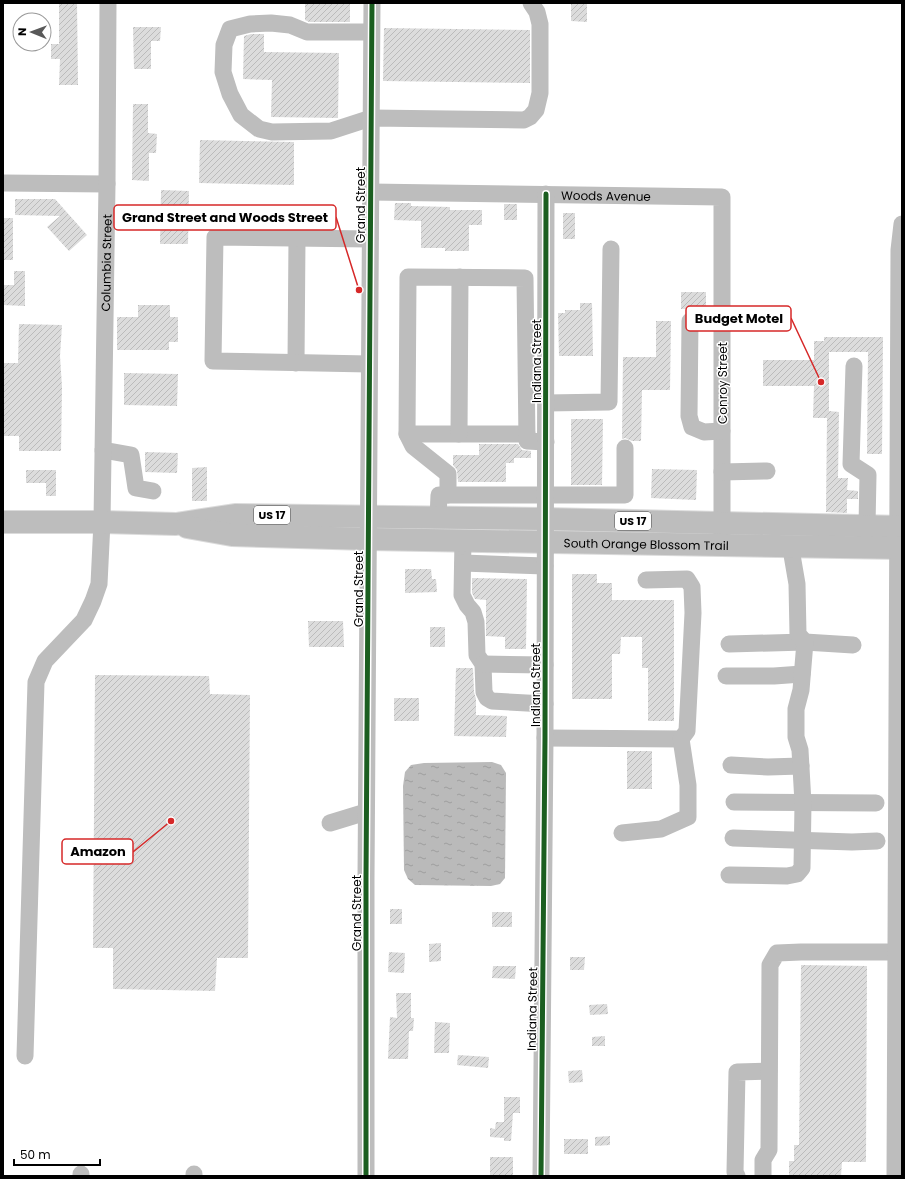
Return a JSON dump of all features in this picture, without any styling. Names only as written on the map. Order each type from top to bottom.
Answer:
[{"type":"main road","name":"South Orange Blossom Trail","points":[[3,522],[176,524],[235,515],[545,519],[722,534],[792,546],[900,538]]},
{"type":"main road","name":"South Orange Blossom Trail","points":[[176,524],[232,535],[545,542],[867,526],[900,538]]},
{"type":"street","name":"Columbia Street","points":[[26,1056],[36,682],[45,661],[84,620],[94,601],[99,584],[102,522],[108,3]]},
{"type":"street","name":"Grand Street","points":[[366,1176],[366,812],[372,3]]},
{"type":"street","points":[[371,32],[307,32],[290,25],[271,22],[230,28],[224,45],[223,72],[230,94],[242,115],[259,129],[272,132],[331,131],[371,118],[524,120],[530,117],[536,110],[540,93],[540,24],[537,12],[531,3]]},
{"type":"street","points":[[3,183],[107,184]]},
{"type":"street","name":"Woods Avenue","points":[[370,192],[722,197]]},
{"type":"street","name":"Indiana Street","points":[[541,1176],[545,738],[546,194]]},
{"type":"street","name":"Conroy Street","points":[[722,197],[722,534]]},
{"type":"street","points":[[895,1176],[896,952],[899,892],[900,753],[899,250],[902,224]]},
{"type":"street","points":[[369,364],[213,362],[215,237],[370,239]]},
{"type":"street","points":[[296,363],[297,238]]},
{"type":"street","points":[[546,403],[609,402],[611,249]]},
{"type":"street","points":[[448,495],[448,474],[413,446],[407,434],[408,277],[525,278],[527,441],[546,442]]},
{"type":"street","points":[[460,278],[460,434]]},
{"type":"street","points":[[690,321],[689,416],[692,427],[704,432],[722,432]]},
{"type":"street","points":[[854,366],[852,464],[868,476],[867,526]]},
{"type":"street","points":[[407,434],[527,434]]},
{"type":"street","points":[[438,518],[439,495],[624,495],[625,448]]},
{"type":"street","points":[[103,450],[131,455],[136,488],[153,491]]},
{"type":"street","points":[[722,472],[767,471]]},
{"type":"street","points":[[463,540],[462,595],[466,605],[473,612],[476,622],[477,655],[483,664],[484,692],[487,698],[492,701],[545,704]]},
{"type":"street","points":[[729,875],[787,876],[797,874],[802,868],[803,803],[800,750],[796,737],[796,709],[801,690],[805,642],[798,634],[797,584],[792,546]]},
{"type":"street","points":[[463,563],[545,566]]},
{"type":"street","points":[[622,833],[660,829],[688,817],[688,785],[681,739],[687,731],[693,613],[692,587],[688,579],[646,580]]},
{"type":"street","points":[[729,644],[805,642],[853,645]]},
{"type":"street","points":[[483,664],[545,665]]},
{"type":"street","points":[[726,676],[774,676],[802,674]]},
{"type":"street","points":[[545,738],[681,739]]},
{"type":"street","points":[[731,765],[768,767],[801,766]]},
{"type":"street","points":[[734,802],[876,804]]},
{"type":"street","points":[[330,823],[366,812]]},
{"type":"street","points":[[733,838],[852,842],[877,841]]},
{"type":"street","points":[[763,1176],[763,1160],[769,1150],[770,965],[777,953],[896,952]]},
{"type":"street","points":[[737,1176],[735,1172],[737,1072],[769,1071]]},
{"type":"water","points":[[492,762],[501,765],[506,773],[505,878],[500,884],[491,886],[415,885],[408,879],[404,870],[403,786],[405,772],[411,765],[424,763]]},
{"type":"building","points":[[59,3],[77,3],[78,85],[59,85],[60,59],[51,59],[51,52],[52,44],[59,44]]},
{"type":"building","points":[[305,3],[350,3],[350,22],[309,22],[305,20]]},
{"type":"building","points":[[571,3],[587,3],[587,22],[571,21]]},
{"type":"building","points":[[133,27],[161,27],[160,41],[151,41],[151,69],[134,69]]},
{"type":"building","points":[[384,28],[530,30],[530,83],[383,81]]},
{"type":"building","points":[[251,34],[264,34],[264,52],[339,53],[338,118],[271,117],[272,80],[243,79],[244,36]]},
{"type":"building","points":[[133,104],[148,104],[148,133],[157,134],[156,153],[149,153],[149,181],[132,180]]},
{"type":"building","points":[[200,140],[294,142],[294,185],[199,183]]},
{"type":"building","points":[[161,190],[189,191],[188,244],[160,244]]},
{"type":"building","points":[[15,199],[55,199],[87,235],[69,251],[47,227],[60,216],[15,215]]},
{"type":"building","points":[[395,203],[411,203],[411,206],[450,207],[450,210],[482,210],[482,225],[469,225],[469,251],[445,251],[445,248],[421,248],[421,221],[394,220]]},
{"type":"building","points":[[504,204],[517,204],[517,220],[504,220]]},
{"type":"building","points":[[563,213],[575,213],[575,239],[563,239]]},
{"type":"building","points":[[3,218],[13,218],[13,260],[3,260]]},
{"type":"building","points":[[14,271],[25,271],[25,306],[3,305],[3,285],[14,285]]},
{"type":"building","points":[[681,292],[706,292],[706,308],[681,309]]},
{"type":"building","points":[[580,303],[592,303],[593,356],[559,356],[558,313],[565,313],[565,310],[580,310]]},
{"type":"building","points":[[138,305],[170,305],[170,317],[178,317],[178,342],[169,342],[169,350],[117,350],[117,317],[138,317]]},
{"type":"building","points":[[656,321],[671,321],[670,390],[642,390],[641,441],[632,441],[625,438],[622,439],[623,357],[656,357]]},
{"type":"building","points":[[19,324],[62,325],[60,356],[62,387],[61,451],[19,451],[19,436],[3,436],[3,363],[18,363]]},
{"type":"building","points":[[824,337],[883,337],[882,454],[867,454],[868,352],[829,352],[829,411],[839,412],[838,478],[848,478],[847,490],[858,491],[858,499],[847,499],[847,513],[826,512],[827,418],[813,418],[814,386],[763,386],[763,360],[814,360],[814,341],[824,341]]},
{"type":"building","points":[[124,373],[178,374],[177,406],[124,405]]},
{"type":"building","points":[[571,419],[603,419],[602,485],[571,485]]},
{"type":"building","points":[[479,444],[518,444],[522,450],[531,451],[531,458],[514,458],[514,463],[506,463],[506,482],[458,482],[457,470],[453,465],[453,455],[479,455]]},
{"type":"building","points":[[145,452],[178,453],[177,473],[145,472]]},
{"type":"building","points":[[207,467],[207,501],[192,501],[192,468]]},
{"type":"building","points":[[652,469],[697,470],[696,500],[651,498]]},
{"type":"building","points":[[26,470],[56,470],[56,496],[46,496],[46,483],[26,483]]},
{"type":"building","points":[[405,569],[431,569],[432,579],[436,579],[437,592],[405,593]]},
{"type":"building","points":[[572,574],[597,574],[597,583],[612,583],[612,600],[674,600],[674,721],[648,721],[648,668],[642,668],[642,637],[621,637],[620,654],[612,654],[612,699],[572,699]]},
{"type":"building","points":[[472,578],[527,579],[526,649],[505,649],[505,637],[486,636],[486,600],[475,599],[472,593]]},
{"type":"building","points":[[308,621],[343,621],[344,647],[309,647]]},
{"type":"building","points":[[430,627],[445,627],[445,647],[430,647]]},
{"type":"building","points":[[456,668],[473,668],[476,715],[507,716],[506,737],[454,736]]},
{"type":"building","points":[[95,675],[209,676],[210,694],[250,695],[248,958],[217,958],[215,991],[113,989],[113,948],[93,948]]},
{"type":"building","points":[[394,698],[419,698],[419,721],[394,721]]},
{"type":"building","points":[[627,751],[652,751],[652,789],[627,789]]},
{"type":"building","points":[[390,909],[402,909],[402,924],[390,924]]},
{"type":"building","points":[[492,912],[512,912],[512,927],[492,927]]},
{"type":"building","points":[[441,943],[441,961],[429,962],[429,944]]},
{"type":"building","points":[[389,952],[405,953],[404,973],[388,972]]},
{"type":"building","points":[[570,957],[585,957],[584,970],[570,970]]},
{"type":"building","points":[[801,965],[867,966],[866,1162],[842,1162],[841,1176],[789,1176],[789,1161],[794,1161],[794,1145],[799,1145]]},
{"type":"building","points":[[493,966],[516,966],[515,979],[492,978]]},
{"type":"building","points":[[396,993],[411,993],[411,1018],[414,1018],[413,1031],[409,1031],[408,1059],[388,1059],[390,1017],[397,1018]]},
{"type":"building","points":[[607,1004],[608,1014],[590,1015],[589,1005]]},
{"type":"building","points":[[435,1022],[450,1023],[449,1053],[434,1053]]},
{"type":"building","points":[[605,1036],[605,1046],[592,1046],[592,1037]]},
{"type":"building","points":[[458,1055],[489,1057],[488,1068],[457,1065]]},
{"type":"building","points":[[582,1070],[583,1082],[569,1083],[568,1071]]},
{"type":"building","points":[[504,1097],[520,1097],[520,1113],[513,1113],[511,1141],[504,1141],[504,1138],[490,1137],[490,1128],[495,1129],[496,1122],[504,1122]]},
{"type":"building","points":[[610,1136],[610,1145],[595,1146],[595,1137]]},
{"type":"building","points":[[564,1139],[588,1139],[588,1154],[564,1154]]},
{"type":"building","points":[[490,1157],[513,1157],[513,1176],[490,1176]]},
{"type":"cycle path","points":[[366,1176],[366,878],[372,3]]},
{"type":"cycle path","points":[[541,1176],[545,738],[546,194]]},
{"type":"place","name":"Grand Street and Woods Street","points":[[359,290]]},
{"type":"place","name":"Budget Motel","points":[[821,382]]},
{"type":"place","name":"Amazon","points":[[171,821]]}]
